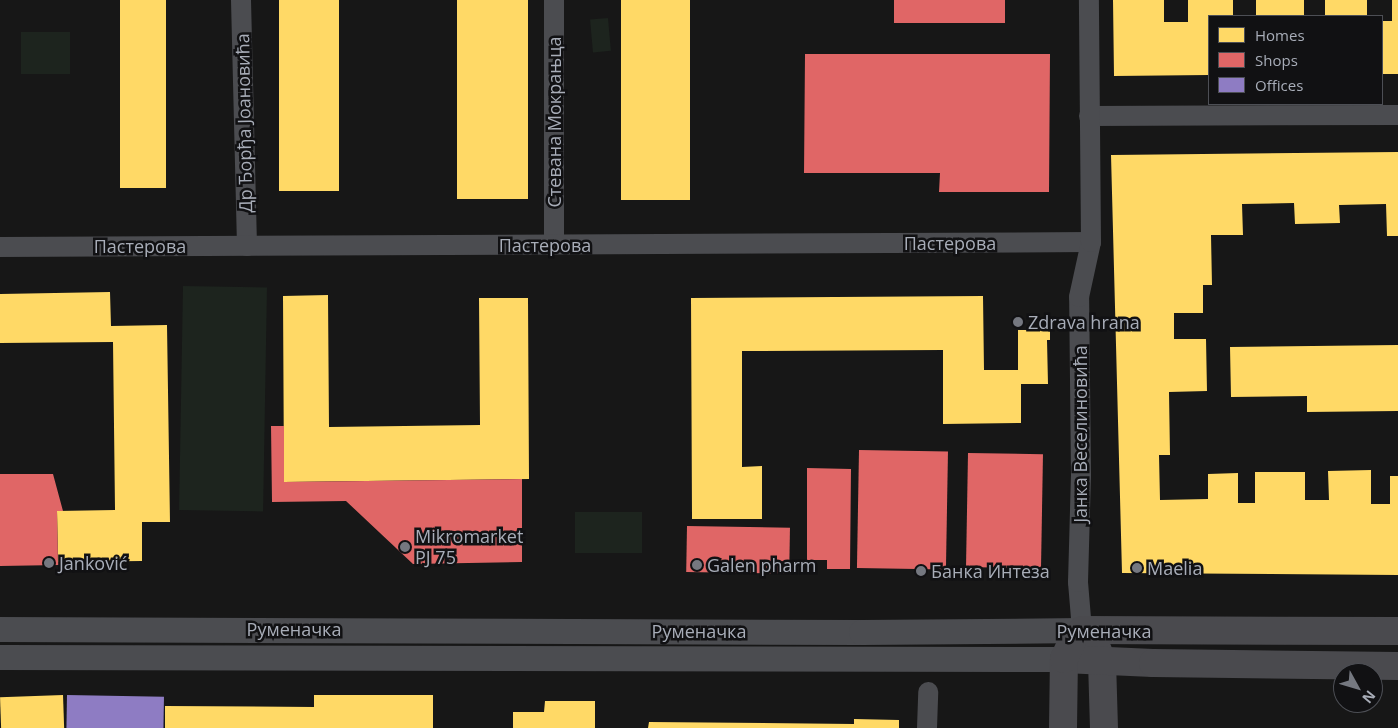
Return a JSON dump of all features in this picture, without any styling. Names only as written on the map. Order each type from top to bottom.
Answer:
[{"type":"main road","name":"Руменачка","points":[[1082,630],[1398,630]]},
{"type":"main road","points":[[1063,728],[1064,659],[1075,637],[1082,630],[1098,648],[1102,661],[1104,728]]},
{"type":"main road","name":"Руменачка","points":[[1064,659],[1398,666]]},
{"type":"street","name":"Др Ђорђа Јоановића","points":[[241,0],[247,246]]},
{"type":"street","name":"Стевана Мокрањца","points":[[554,0],[554,244]]},
{"type":"street","name":"Јанка Веселиновића","points":[[1082,630],[1078,582],[1081,476],[1079,297],[1091,242],[1089,0]]},
{"type":"street","points":[[1090,116],[1398,115]]},
{"type":"street","name":"Пастерова","points":[[0,247],[1091,242]]},
{"type":"street","name":"Руменачка","points":[[0,629],[852,632],[1082,630]]},
{"type":"street","name":"Руменачка","points":[[0,657],[1064,659]]},
{"type":"street","points":[[927,728],[928,692]]},
{"type":"shaded area","points":[[608,18],[611,51],[593,52],[590,20]]},
{"type":"shaded area","points":[[21,32],[70,32],[70,74],[21,74]]},
{"type":"shaded area","points":[[183,286],[267,287],[263,511],[179,510]]},
{"type":"shaded area","points":[[575,512],[642,512],[642,553],[575,553]]},
{"type":"building: Homes","points":[[120,0],[166,0],[166,188],[120,188]]},
{"type":"building: Homes","points":[[279,0],[339,0],[339,191],[279,191]]},
{"type":"building: Homes","points":[[457,0],[528,0],[528,199],[457,199]]},
{"type":"building: Homes","points":[[621,0],[690,0],[690,200],[621,200]]},
{"type":"building: Homes","points":[[1113,0],[1164,0],[1164,22],[1188,22],[1188,0],[1233,0],[1233,15],[1208,15],[1208,75],[1114,76]]},
{"type":"building: Homes","points":[[1256,0],[1304,0],[1304,15],[1256,15]]},
{"type":"building: Homes","points":[[1325,0],[1367,0],[1367,15],[1325,15]]},
{"type":"building: Homes","points":[[1392,0],[1398,0],[1398,74],[1383,74],[1383,21],[1392,21]]},
{"type":"building: Homes","points":[[1398,152],[1398,236],[1387,236],[1386,204],[1339,205],[1340,223],[1295,224],[1294,203],[1242,204],[1243,235],[1211,235],[1212,285],[1203,285],[1203,313],[1174,313],[1174,339],[1206,339],[1207,391],[1169,392],[1170,455],[1159,455],[1160,500],[1208,499],[1208,474],[1238,473],[1238,503],[1255,503],[1255,472],[1305,472],[1305,500],[1329,500],[1328,471],[1371,470],[1371,504],[1390,504],[1390,476],[1398,476],[1398,575],[1122,573],[1111,155]]},
{"type":"building: Homes","points":[[110,292],[111,326],[167,325],[170,522],[142,522],[142,561],[58,562],[57,511],[115,510],[113,342],[0,343],[0,294]]},
{"type":"building: Homes","points":[[328,295],[329,427],[480,425],[479,298],[528,298],[529,479],[284,482],[283,296]]},
{"type":"building: Homes","points":[[983,296],[984,370],[1018,370],[1018,330],[1050,330],[1050,340],[1047,340],[1048,384],[1021,384],[1021,423],[943,424],[943,350],[742,351],[742,467],[762,466],[762,519],[692,519],[691,298]]},
{"type":"building: Homes","points":[[1398,345],[1398,411],[1307,412],[1307,396],[1231,397],[1230,347]]},
{"type":"building: Homes","points":[[63,695],[64,728],[1,728],[0,697]]},
{"type":"building: Homes","points":[[314,695],[433,695],[433,728],[165,728],[165,706],[314,707]]},
{"type":"building: Homes","points":[[545,701],[595,701],[595,728],[513,728],[513,712],[544,712]]},
{"type":"building: Homes","points":[[854,719],[899,720],[899,728],[648,728],[649,722],[854,724]]},
{"type":"building: Shops","points":[[894,0],[1005,0],[1005,23],[894,23]]},
{"type":"building: Shops","points":[[805,54],[1050,54],[1049,192],[939,192],[940,173],[804,173]]},
{"type":"building: Shops","points":[[271,426],[284,426],[284,482],[522,479],[522,562],[413,564],[346,501],[272,502]]},
{"type":"building: Shops","points":[[859,450],[948,452],[946,570],[857,568]]},
{"type":"building: Shops","points":[[968,453],[1043,454],[1041,568],[966,567]]},
{"type":"building: Shops","points":[[807,468],[851,469],[850,569],[827,569],[827,560],[807,560]]},
{"type":"building: Shops","points":[[0,474],[53,474],[63,511],[57,511],[58,562],[72,563],[0,566]]},
{"type":"building: Shops","points":[[687,526],[790,528],[789,574],[686,572]]},
{"type":"building: Offices","points":[[67,695],[164,697],[163,728],[66,728]]},
{"type":"place","name":"Zdrava hrana","points":[[1018,322]]},
{"type":"place","name":"Mikromarket PJ 75","points":[[405,547]]},
{"type":"place","name":"Janković","points":[[49,563]]},
{"type":"place","name":"Galen pharm","points":[[697,565]]},
{"type":"place","name":"Maelia","points":[[1137,568]]},
{"type":"place","name":"Банка Интеза","points":[[921,571]]}]
